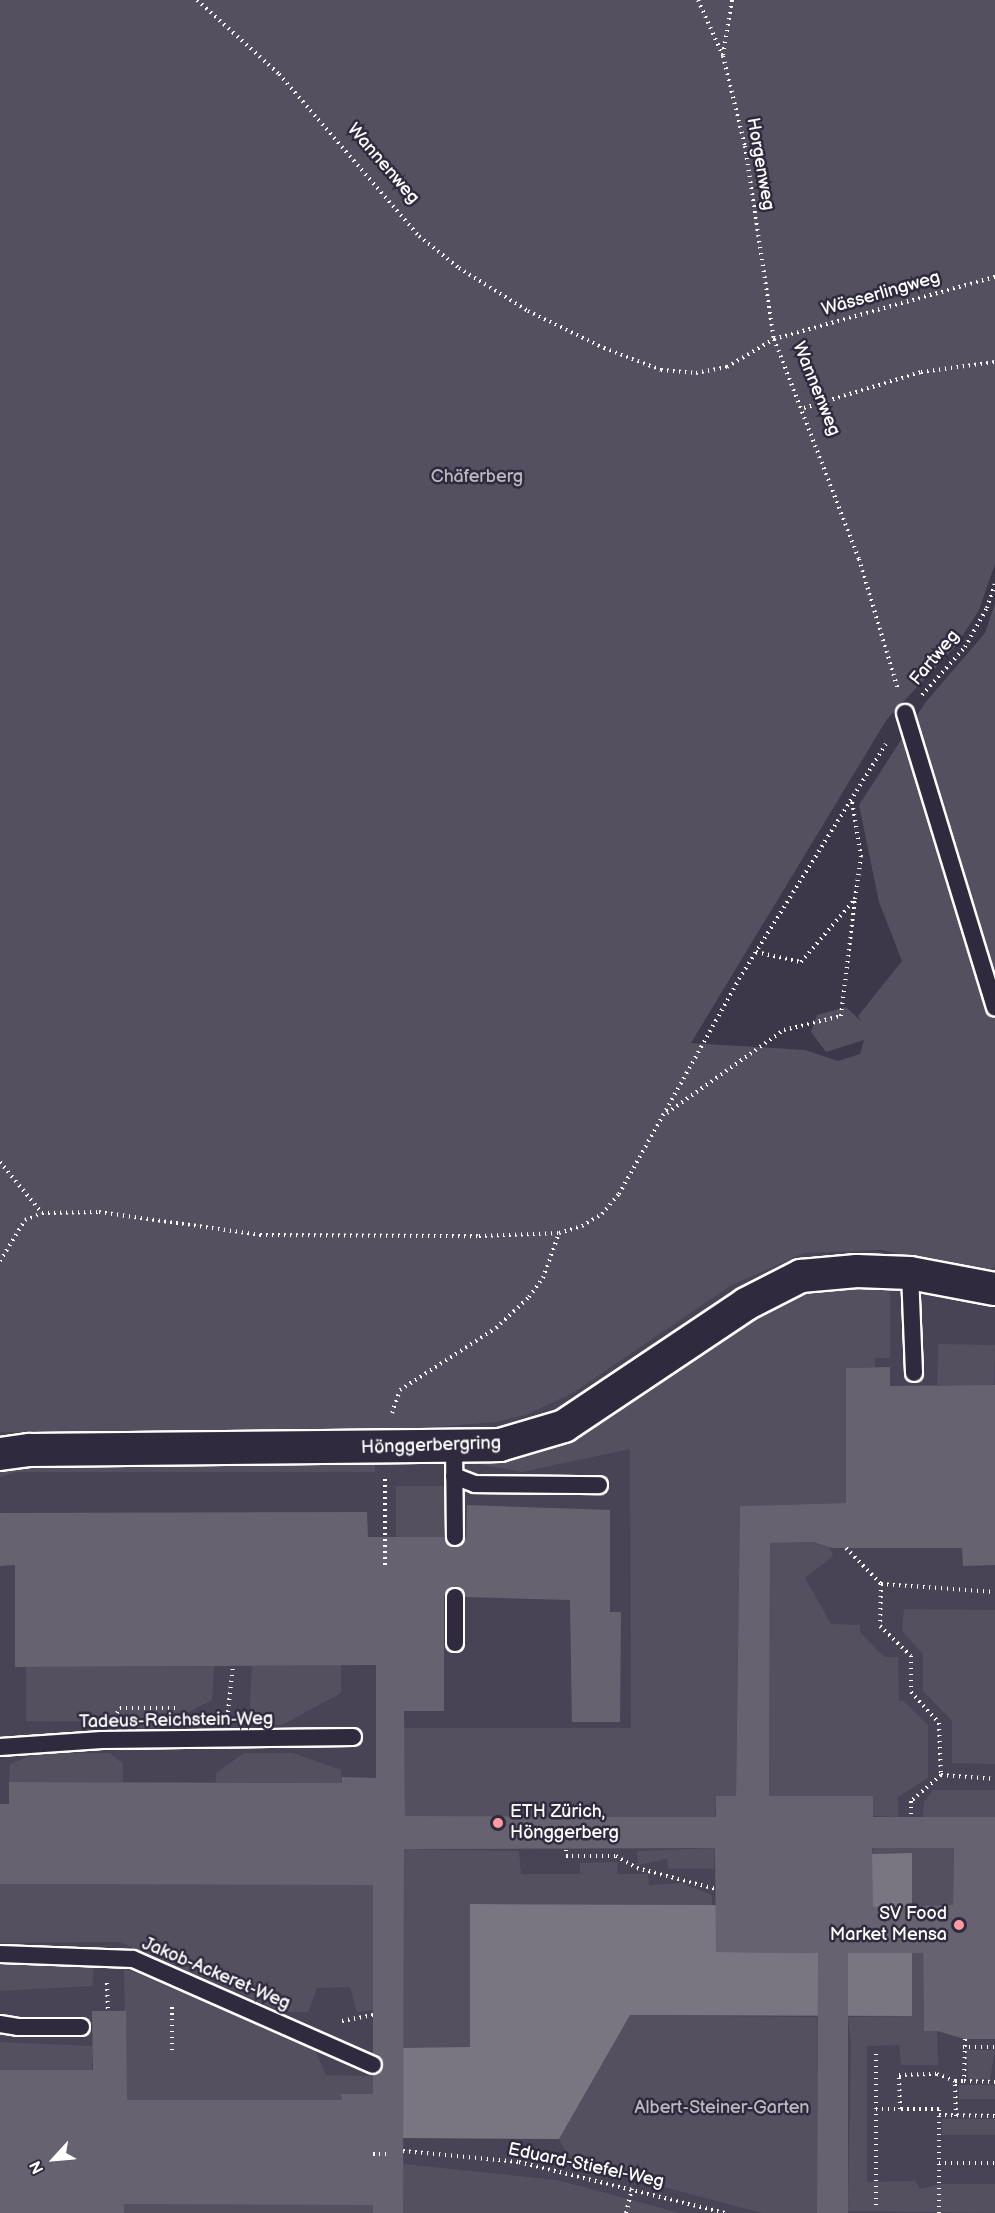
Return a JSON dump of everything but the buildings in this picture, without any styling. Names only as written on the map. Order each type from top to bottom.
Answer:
[{"type":"street","name":"Hönggerbergring","points":[[0,1454],[30,1450],[500,1445],[564,1426],[746,1304],[801,1276],[857,1271],[910,1273],[995,1289]]},
{"type":"lane","points":[[905,713],[995,1008]]},
{"type":"lane","points":[[910,1273],[914,1373]]},
{"type":"lane","points":[[454,1445],[455,1538]]},
{"type":"lane","points":[[454,1476],[475,1484],[599,1485]]},
{"type":"lane","points":[[455,1597],[455,1643]]},
{"type":"lane","name":"Tadeus-Reichstein-Weg","points":[[0,1747],[102,1740],[354,1737]]},
{"type":"lane","name":"Jakob-Ackeret-Weg","points":[[0,1954],[106,1955],[133,1959],[373,2065]]},
{"type":"lane","points":[[0,2024],[18,2028],[81,2027]]},
{"type":"path","name":"Wannenweg","points":[[196,0],[279,74],[419,236],[459,268],[528,311],[604,348],[661,369],[696,373],[727,367],[774,339],[804,408],[859,559],[905,713]]},
{"type":"path","name":"Horgenweg","points":[[698,0],[723,56],[745,146],[774,339]]},
{"type":"path","points":[[723,56],[732,0]]},
{"type":"path","name":"Wässerlingweg","points":[[774,339],[995,277]]},
{"type":"path","points":[[804,408],[921,372],[995,362]]},
{"type":"path","name":"Fartweg","points":[[42,1213],[99,1212],[260,1235],[559,1233],[582,1226],[602,1214],[619,1194],[756,952],[905,713],[965,647],[987,608],[995,584]]},
{"type":"path","points":[[664,1115],[784,1030],[841,1016],[861,857],[852,800]]},
{"type":"path","points":[[756,952],[801,962],[855,899]]},
{"type":"path","points":[[0,1162],[42,1213],[25,1220],[0,1261]]},
{"type":"path","points":[[400,1390],[515,1312],[543,1278],[559,1233]]},
{"type":"path","points":[[385,1478],[385,1565]]},
{"type":"path","points":[[846,1548],[881,1584],[995,1592]]},
{"type":"path","points":[[881,1584],[880,1626],[911,1656],[911,1692],[939,1723],[941,1775]]},
{"type":"path","points":[[120,1708],[178,1708]]},
{"type":"path","points":[[911,1816],[911,1800],[941,1775],[995,1779]]},
{"type":"path","points":[[566,1850],[566,1856],[616,1856],[637,1868],[716,1889]]},
{"type":"path","points":[[172,1976],[172,2054]]},
{"type":"path","points":[[964,2081],[963,2047],[965,2039]]},
{"type":"path","points":[[963,2047],[995,2047]]},
{"type":"path","points":[[876,2054],[876,2210]]},
{"type":"path","points":[[900,2109],[899,2075],[937,2074],[955,2081],[995,2082]]},
{"type":"path","points":[[955,2081],[956,2116]]},
{"type":"path","points":[[876,2109],[939,2109],[939,2213]]},
{"type":"path","points":[[939,2115],[995,2116]]},
{"type":"path","name":"Eduard-Stiefel-Weg","points":[[403,2151],[519,2162],[725,2213]]},
{"type":"path","points":[[373,2154],[391,2154]]},
{"type":"path","points":[[939,2163],[995,2163]]},
{"type":"path","points":[[626,2213],[632,2189]]},
{"type":"shaded area","name":"ETH Zürich, Hönggerberg","points":[[847,1248],[918,1255],[984,1270],[995,1267],[995,2213],[0,2213],[0,1432],[27,1429],[385,1431],[529,1414],[573,1393],[732,1285],[767,1267],[804,1253]]},
{"type":"shaded area","points":[[912,1853],[912,2016],[630,2015],[559,2139],[403,2138],[403,2048],[470,2047],[470,1904],[716,1905],[716,1952],[872,1953],[872,1854]]},
{"type":"green space","name":"Chäferberg","points":[[0,0],[995,0],[995,564],[979,610],[956,646],[887,719],[691,1043],[805,1050],[838,1061],[860,1054],[864,1040],[826,1052],[811,1032],[817,1015],[846,1007],[861,1021],[858,1016],[902,961],[879,902],[859,805],[925,703],[985,633],[995,603],[995,1267],[984,1270],[881,1250],[804,1253],[732,1285],[573,1393],[529,1414],[496,1422],[385,1431],[0,1432]]},
{"type":"green space","points":[[890,1288],[890,1358],[875,1358],[875,1367],[846,1368],[846,1503],[740,1506],[736,1796],[716,1796],[715,1817],[405,1816],[404,1728],[631,1728],[630,1449],[522,1472],[479,1464],[528,1456],[564,1443],[736,1327],[795,1298],[824,1290]]},
{"type":"green space","points":[[938,1344],[995,1345],[994,1386],[937,1385]]},
{"type":"green space","points":[[375,1463],[375,1472],[16,1472],[0,1477],[0,1471],[60,1464]]},
{"type":"green space","points":[[396,1486],[444,1486],[444,1537],[396,1537]]},
{"type":"green space","points":[[827,1542],[833,1556],[805,1578],[831,1624],[860,1625],[860,1632],[884,1657],[898,1657],[899,1701],[904,1701],[928,1725],[928,1778],[898,1797],[898,1817],[873,1816],[769,1796],[770,1543]]},
{"type":"green space","points":[[904,1609],[995,1610],[995,1764],[952,1763],[952,1721],[923,1691],[923,1654],[902,1631]]},
{"type":"green space","points":[[341,1665],[341,1693],[282,1725],[249,1724],[252,1666]]},
{"type":"green space","points":[[214,1666],[212,1700],[158,1728],[116,1727],[106,1722],[26,1721],[26,1667]]},
{"type":"green space","points":[[38,1753],[110,1753],[123,1764],[123,1782],[9,1782],[10,1764]]},
{"type":"green space","points":[[244,1753],[293,1753],[341,1770],[342,1783],[216,1782],[216,1773]]},
{"type":"green space","points":[[933,1790],[995,1790],[995,1817],[923,1817],[924,1802]]},
{"type":"green space","points":[[715,1848],[714,1869],[668,1869],[667,1859],[638,1865],[637,1851]]},
{"type":"green space","points":[[873,1848],[954,1848],[953,1905],[922,1906],[924,2031],[937,2031],[938,2065],[901,2065],[899,2045],[867,2046],[867,2182],[915,2181],[920,2189],[942,2184],[995,2184],[995,2213],[848,2211],[851,2043],[848,2017],[912,2016],[912,1853],[872,1854]]},
{"type":"green space","points":[[404,1849],[519,1851],[521,1874],[580,1874],[580,1863],[618,1862],[617,1874],[648,1874],[649,1885],[682,1883],[712,1895],[712,1905],[471,1904],[470,2048],[403,2048]]},
{"type":"green space","points":[[0,1884],[373,1885],[374,2010],[357,2012],[350,1987],[317,1988],[308,2012],[284,2012],[120,1942],[0,1943]]},
{"type":"green space","points":[[94,1964],[92,1986],[0,1991],[0,1965]]},
{"type":"green space","points":[[124,1968],[314,2048],[326,2075],[373,2076],[373,2135],[366,2094],[342,2094],[342,2100],[126,2100]]},
{"type":"green space","name":"Albert-Steiner-Garten","points":[[629,2015],[817,2017],[817,2213],[762,2213],[572,2163],[559,2139]]},
{"type":"green space","points":[[0,2042],[93,2046],[92,2070],[0,2070]]},
{"type":"green space","points":[[967,2050],[995,2050],[990,2079],[968,2079]]},
{"type":"green space","points":[[959,2085],[995,2085],[995,2099],[959,2099]]},
{"type":"green space","points":[[942,2119],[995,2119],[995,2135],[942,2135]]},
{"type":"green space","points":[[403,2164],[557,2180],[680,2213],[403,2213]]},
{"type":"green space","points":[[124,2204],[373,2204],[373,2213],[124,2213]]},
{"type":"place","name":"ETH Zürich, Hönggerberg","points":[[498,1823]]},
{"type":"place","name":"SV Food Market Mensa","points":[[959,1925]]}]
